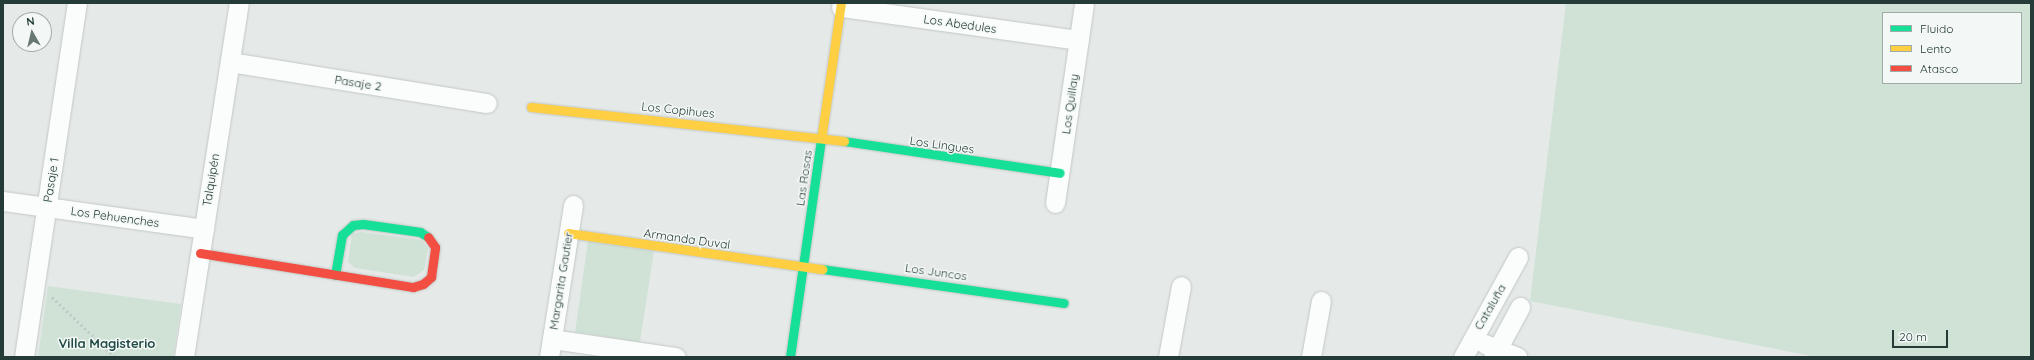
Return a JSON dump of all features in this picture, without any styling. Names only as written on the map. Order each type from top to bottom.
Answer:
[{"type":"street","name":"Pasaje 1","points":[[24,357],[77,3]]},
{"type":"street","name":"Talquipén","points":[[184,357],[239,3]]},
{"type":"street","name":"Los Abedules","points":[[841,5],[1079,40]]},
{"type":"street","name":"Las Rosas","points":[[790,357],[841,5]]},
{"type":"street","name":"Los Quillay","points":[[1055,203],[1084,5]]},
{"type":"street","name":"Pasaje 2","points":[[230,62],[487,103]]},
{"type":"street","name":"Los Copihues","points":[[531,107],[822,138]]},
{"type":"street","name":"Los Lingues","points":[[822,138],[1060,173]]},
{"type":"street","name":"Los Pehuenches","points":[[3,202],[204,229]]},
{"type":"street","name":"Margarita Gautier","points":[[550,348],[572,205]]},
{"type":"street","points":[[200,253],[335,275],[418,286],[428,281],[433,272],[435,247],[430,238],[420,232],[363,224],[353,225],[342,235],[335,275]]},
{"type":"street","name":"Armanda Duval","points":[[568,233],[803,266]]},
{"type":"street","name":"Cataluña","points":[[1463,357],[1518,257]]},
{"type":"street","name":"Los Juncos","points":[[803,266],[1064,303]]},
{"type":"street","points":[[1168,357],[1181,286]]},
{"type":"street","points":[[1311,357],[1321,300]]},
{"type":"street","points":[[1494,353],[1520,307]]},
{"type":"street","points":[[1473,338],[1494,353],[1517,357]]},
{"type":"street","points":[[550,348],[676,357]]},
{"type":"path","points":[[35,282],[115,357]]},
{"type":"green space","points":[[1566,3],[2031,3],[2031,357],[1817,357],[1530,301]]},
{"type":"green space","points":[[361,232],[421,240],[428,248],[424,270],[414,277],[355,268],[348,262],[352,234]]},
{"type":"green space","points":[[588,241],[654,251],[640,342],[575,332]]},
{"type":"green space","points":[[48,286],[181,304],[173,357],[38,357]]},
{"type":"traffic: fast","points":[[790,357],[822,133]]},
{"type":"traffic: fast","points":[[844,141],[1060,173]]},
{"type":"traffic: fast","points":[[335,275],[342,235],[353,225],[363,224],[420,232],[428,237]]},
{"type":"traffic: fast","points":[[822,269],[1064,303]]},
{"type":"traffic: slow","points":[[822,133],[841,3]]},
{"type":"traffic: slow","points":[[531,107],[844,141]]},
{"type":"traffic: slow","points":[[568,233],[822,269]]},
{"type":"traffic: jam","points":[[200,253],[413,287],[423,284],[431,277],[435,247],[428,237]]},
{"type":"district","name":"Villa Magisterio","points":[[107,343]]}]
